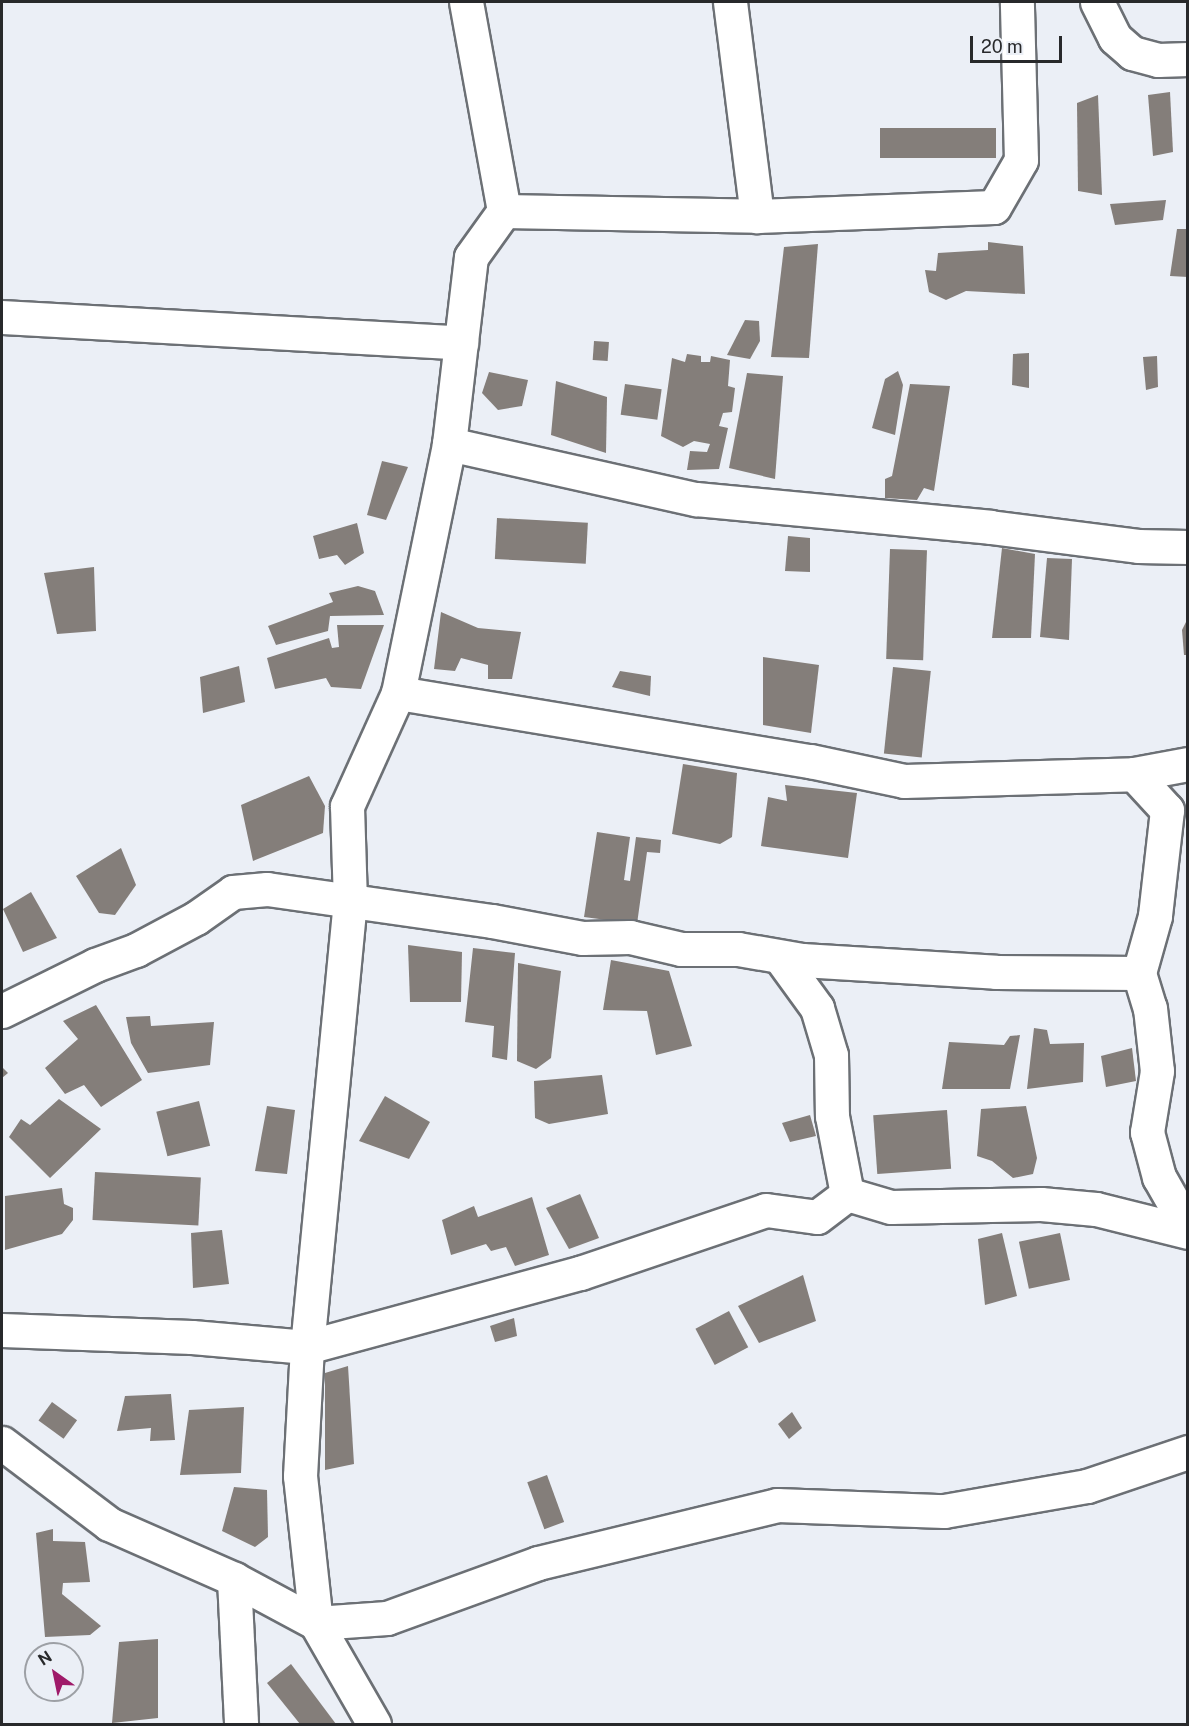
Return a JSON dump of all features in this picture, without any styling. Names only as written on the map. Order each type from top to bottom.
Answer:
[{"type":"street","points":[[374,1725],[316,1623],[300,1476],[307,1347],[350,902],[347,806],[398,693],[449,444],[471,257],[504,211],[466,2]]},
{"type":"street","points":[[730,2],[757,216]]},
{"type":"street","points":[[504,211],[757,216],[994,207],[1021,160],[1017,2]]},
{"type":"street","points":[[1097,2],[1115,38],[1132,53],[1158,60],[1188,59]]},
{"type":"street","points":[[2,317],[461,343]]},
{"type":"street","points":[[449,444],[696,499],[990,527],[1138,546],[1188,547]]},
{"type":"street","points":[[398,693],[810,761],[904,781],[1134,774],[1188,764]]},
{"type":"street","points":[[1134,774],[1167,810],[1155,916],[1139,973],[1150,1008],[1157,1071],[1147,1132],[1158,1177],[1188,1230]]},
{"type":"street","points":[[2,1011],[95,965],[136,950],[196,918],[233,892],[267,889],[492,921],[582,938],[630,937],[681,949],[738,949],[780,957],[996,972],[1139,973]]},
{"type":"street","points":[[780,957],[817,1008],[831,1055],[832,1116],[847,1194]]},
{"type":"street","points":[[847,1194],[891,1207],[1041,1204],[1096,1209],[1188,1230]]},
{"type":"street","points":[[2,1330],[192,1337],[307,1347],[580,1273],[766,1210],[818,1217],[847,1194]]},
{"type":"street","points":[[2,1443],[109,1524],[234,1579],[316,1623],[387,1618],[538,1563],[777,1504],[944,1511],[1087,1486],[1188,1452]]},
{"type":"street","points":[[234,1579],[241,1725]]},
{"type":"building","points":[[1170,92],[1173,152],[1153,156],[1148,95]]},
{"type":"building","points":[[1098,95],[1102,195],[1078,191],[1077,103]]},
{"type":"building","points":[[880,128],[996,128],[996,158],[880,158]]},
{"type":"building","points":[[1166,200],[1163,220],[1115,225],[1110,204]]},
{"type":"building","points":[[1177,229],[1188,229],[1188,277],[1170,276]]},
{"type":"building","points":[[988,242],[1023,246],[1025,294],[966,291],[946,300],[929,292],[925,270],[936,271],[938,253],[988,250]]},
{"type":"building","points":[[818,244],[809,358],[771,357],[784,247]]},
{"type":"building","points":[[745,320],[759,321],[760,341],[750,359],[727,355]]},
{"type":"building","points":[[594,341],[609,342],[608,361],[593,360]]},
{"type":"building","points":[[1029,353],[1029,388],[1012,385],[1013,354]]},
{"type":"building","points":[[687,354],[701,356],[701,362],[710,362],[711,356],[730,360],[728,386],[735,388],[732,412],[723,413],[719,426],[728,428],[719,469],[687,470],[690,451],[707,452],[710,444],[694,441],[683,447],[661,436],[672,358],[685,362]]},
{"type":"building","points":[[1157,356],[1158,387],[1146,390],[1143,357]]},
{"type":"building","points":[[898,371],[903,385],[895,435],[872,428],[885,379]]},
{"type":"building","points":[[489,372],[528,380],[522,406],[498,410],[482,393]]},
{"type":"building","points":[[747,373],[783,376],[775,479],[729,468]]},
{"type":"building","points":[[556,381],[607,397],[606,453],[551,435]]},
{"type":"building","points":[[625,384],[662,389],[657,420],[621,415]]},
{"type":"building","points":[[910,384],[950,386],[934,491],[924,488],[917,500],[885,498],[885,479],[892,476]]},
{"type":"building","points":[[382,461],[408,467],[386,520],[367,515]]},
{"type":"building","points":[[497,518],[588,523],[586,564],[495,559]]},
{"type":"building","points":[[357,523],[364,553],[345,565],[337,555],[319,559],[313,536]]},
{"type":"building","points":[[788,536],[810,538],[810,572],[785,571]]},
{"type":"building","points":[[1002,548],[1035,554],[1031,638],[992,638]]},
{"type":"building","points":[[890,549],[927,550],[923,660],[886,659]]},
{"type":"building","points":[[1047,558],[1072,559],[1069,640],[1040,637]]},
{"type":"building","points":[[94,567],[96,631],[57,634],[44,573]]},
{"type":"building","points":[[358,586],[375,591],[384,615],[330,616],[328,631],[276,645],[268,626],[333,602],[329,593]]},
{"type":"building","points":[[441,612],[478,628],[521,632],[512,679],[488,679],[488,665],[461,658],[455,671],[434,669]]},
{"type":"building","points":[[1188,618],[1188,655],[1184,655],[1182,630]]},
{"type":"building","points":[[337,625],[384,625],[361,689],[331,687],[326,678],[275,689],[267,658],[329,638],[332,648],[339,647]]},
{"type":"building","points":[[763,657],[819,665],[811,733],[763,725]]},
{"type":"building","points":[[239,666],[245,702],[203,713],[200,677]]},
{"type":"building","points":[[893,667],[931,671],[922,757],[884,754]]},
{"type":"building","points":[[620,671],[651,676],[650,696],[612,687]]},
{"type":"building","points":[[683,764],[737,773],[732,837],[720,844],[672,834]]},
{"type":"building","points":[[309,776],[325,806],[323,833],[253,861],[241,805]]},
{"type":"building","points":[[785,785],[857,793],[848,858],[761,846],[768,797],[787,801]]},
{"type":"building","points":[[597,832],[630,837],[624,880],[630,881],[636,837],[661,840],[660,853],[647,852],[637,924],[584,917]]},
{"type":"building","points":[[121,848],[136,885],[115,915],[99,913],[76,876]]},
{"type":"building","points":[[31,892],[57,938],[23,952],[3,909]]},
{"type":"building","points":[[408,945],[462,952],[461,1002],[410,1002]]},
{"type":"building","points":[[473,948],[515,953],[507,1060],[492,1057],[494,1026],[465,1022]]},
{"type":"building","points":[[611,960],[669,971],[692,1046],[656,1055],[647,1011],[603,1010]]},
{"type":"building","points":[[518,963],[561,971],[551,1058],[536,1069],[517,1061]]},
{"type":"building","points":[[96,1005],[142,1080],[101,1107],[84,1085],[65,1094],[45,1068],[78,1039],[63,1021]]},
{"type":"building","points":[[150,1016],[151,1026],[214,1022],[210,1065],[148,1073],[131,1043],[126,1017]]},
{"type":"building","points":[[1034,1028],[1047,1030],[1050,1044],[1084,1043],[1083,1082],[1027,1089]]},
{"type":"building","points":[[1020,1035],[1010,1089],[942,1089],[949,1042],[1004,1045],[1010,1036]]},
{"type":"building","points":[[1132,1048],[1136,1081],[1106,1087],[1101,1056]]},
{"type":"building","points":[[2,1067],[8,1073],[2,1078]]},
{"type":"building","points":[[602,1075],[608,1114],[549,1124],[535,1118],[534,1081]]},
{"type":"building","points":[[385,1096],[430,1122],[409,1159],[359,1141]]},
{"type":"building","points":[[59,1099],[101,1129],[50,1178],[9,1137],[21,1119],[30,1125]]},
{"type":"building","points":[[199,1101],[210,1146],[167,1156],[156,1112]]},
{"type":"building","points":[[267,1106],[295,1110],[287,1174],[255,1171]]},
{"type":"building","points":[[1026,1106],[1037,1158],[1033,1174],[1013,1178],[992,1161],[977,1156],[981,1109]]},
{"type":"building","points":[[947,1110],[951,1169],[877,1174],[873,1115]]},
{"type":"building","points":[[810,1115],[816,1136],[790,1142],[782,1123]]},
{"type":"building","points":[[95,1172],[201,1178],[198,1225],[92,1220]]},
{"type":"building","points":[[62,1188],[64,1204],[73,1208],[73,1220],[62,1234],[5,1250],[5,1196]]},
{"type":"building","points":[[580,1194],[599,1238],[569,1249],[546,1208]]},
{"type":"building","points":[[532,1197],[549,1255],[515,1266],[506,1247],[491,1251],[486,1244],[451,1255],[442,1220],[474,1206],[478,1217]]},
{"type":"building","points":[[222,1230],[229,1284],[193,1288],[191,1233]]},
{"type":"building","points":[[1002,1233],[1017,1296],[985,1305],[978,1239]]},
{"type":"building","points":[[1060,1233],[1070,1280],[1029,1289],[1019,1242]]},
{"type":"building","points":[[803,1275],[816,1321],[759,1343],[738,1306]]},
{"type":"building","points":[[729,1311],[748,1347],[715,1365],[695,1329]]},
{"type":"building","points":[[514,1318],[517,1336],[495,1342],[490,1326]]},
{"type":"building","points":[[348,1366],[354,1464],[325,1470],[325,1373]]},
{"type":"building","points":[[171,1394],[175,1440],[150,1441],[151,1428],[117,1431],[125,1396]]},
{"type":"building","points":[[52,1402],[77,1420],[64,1439],[38,1421]]},
{"type":"building","points":[[244,1407],[241,1473],[180,1475],[189,1410]]},
{"type":"building","points":[[792,1412],[802,1428],[789,1439],[778,1424]]},
{"type":"building","points":[[547,1475],[564,1522],[544,1529],[527,1482]]},
{"type":"building","points":[[234,1487],[267,1490],[268,1537],[255,1547],[222,1531]]},
{"type":"building","points":[[53,1529],[53,1541],[85,1542],[90,1582],[63,1583],[62,1594],[101,1626],[90,1635],[45,1637],[36,1533]]},
{"type":"building","points":[[158,1639],[158,1718],[112,1723],[119,1642]]},
{"type":"building","points":[[291,1664],[336,1724],[300,1724],[267,1683]]}]
